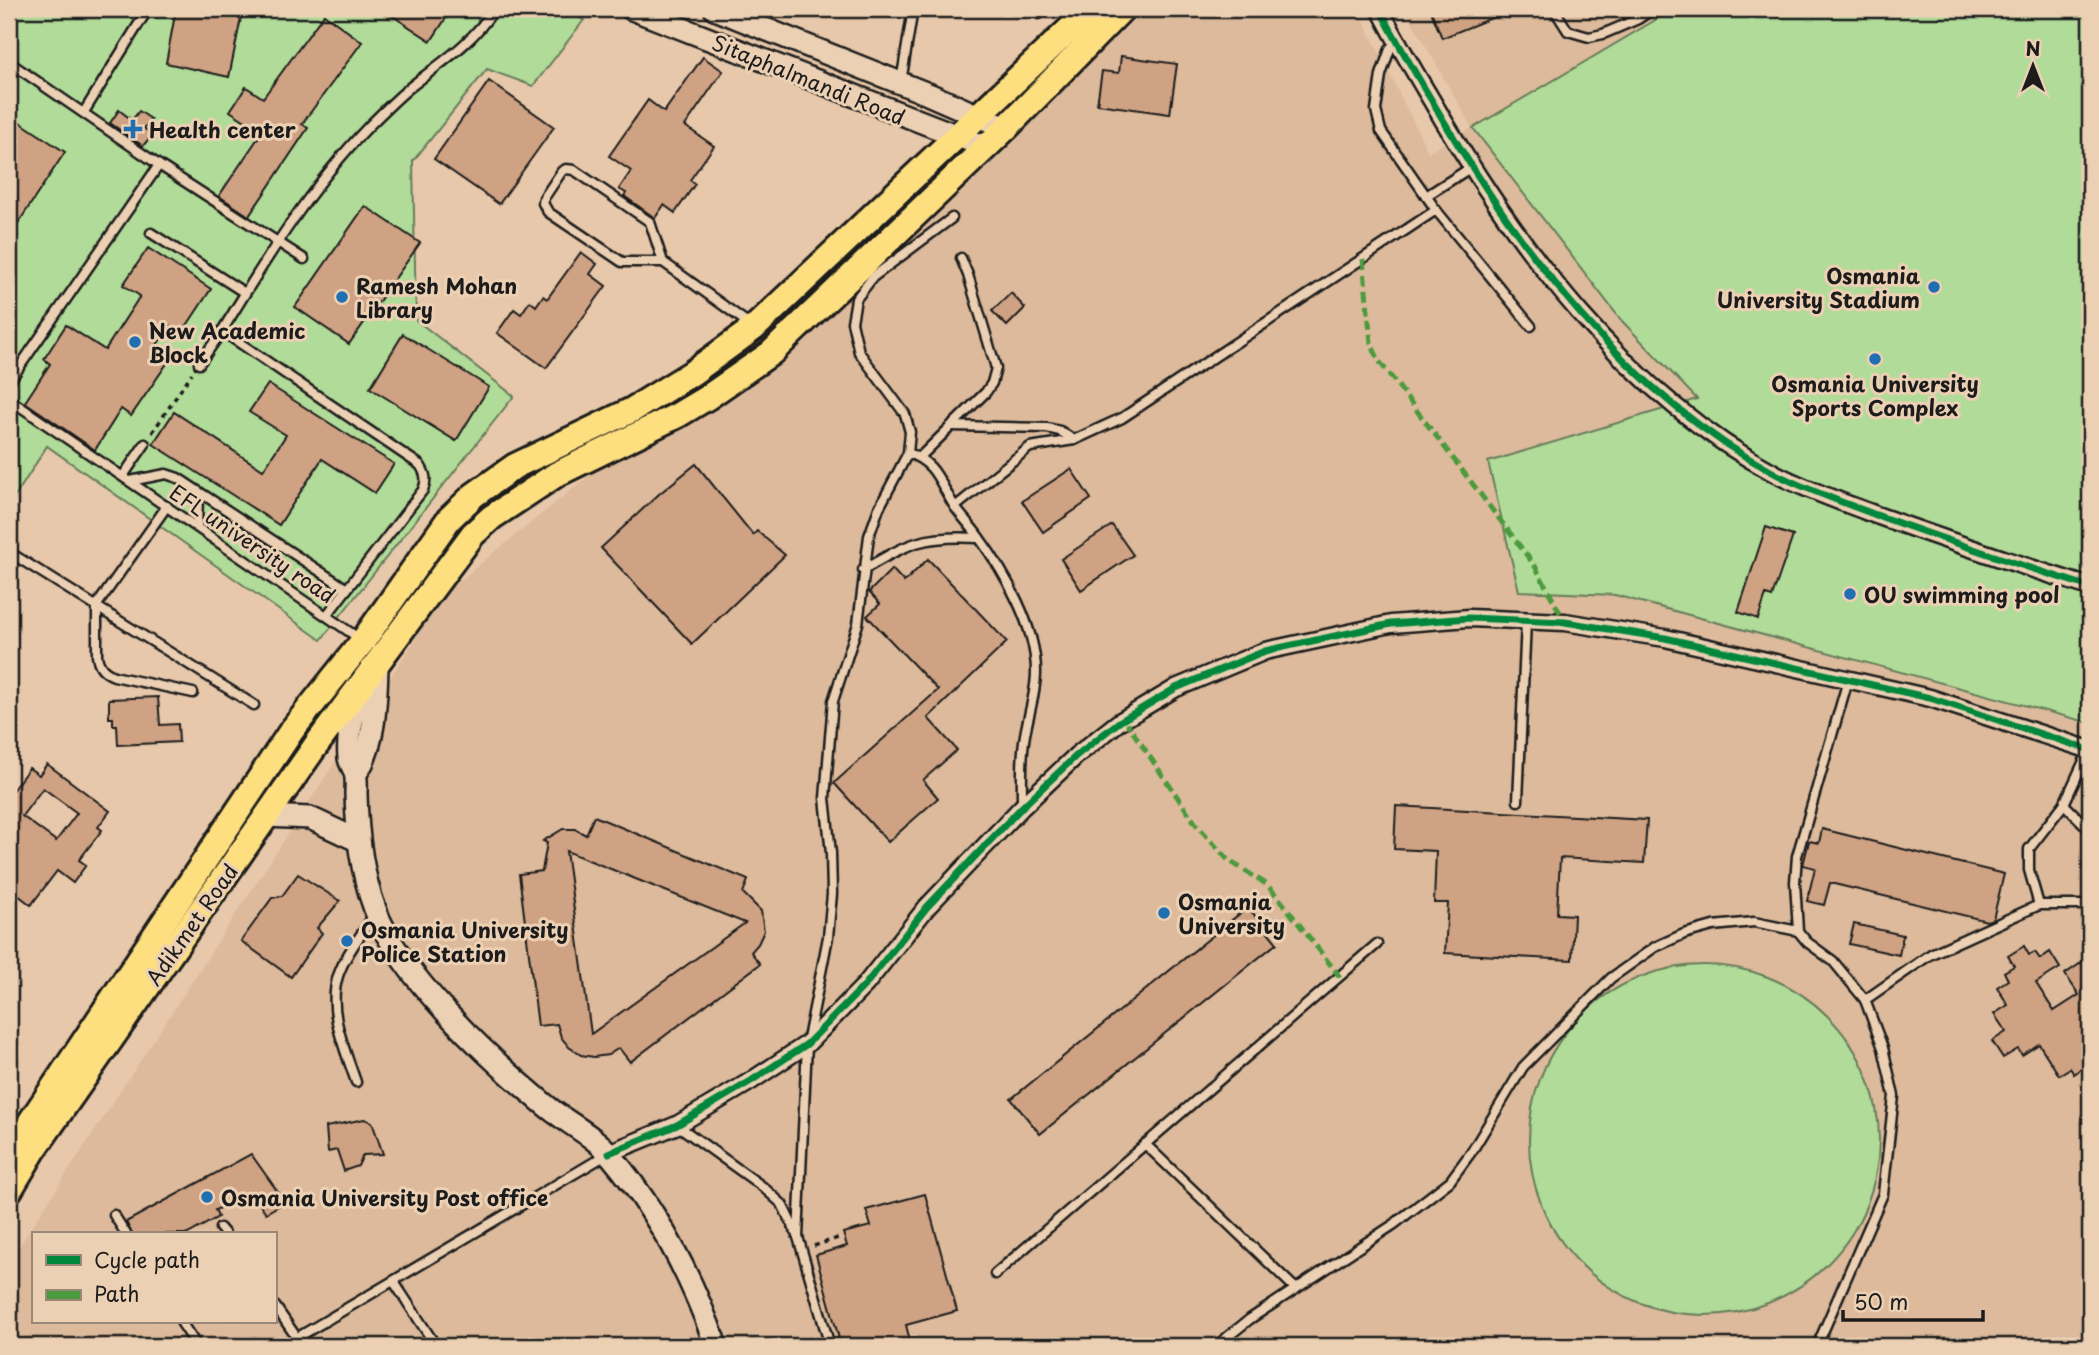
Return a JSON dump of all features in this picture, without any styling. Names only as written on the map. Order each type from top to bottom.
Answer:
[{"type":"main road","name":"Sitaphalmandi Road","points":[[632,9],[986,147]]},
{"type":"main road","name":"Sitaphalmandi Road","points":[[715,9],[1006,128]]},
{"type":"main road","points":[[716,1346],[668,1237],[643,1197],[609,1153],[544,1104],[442,1007],[400,955],[375,912],[364,874],[359,841],[356,773],[364,763],[373,716],[370,650],[449,519],[474,495],[515,466],[632,410],[692,373],[754,328],[1091,9]]},
{"type":"main road","points":[[370,650],[473,534],[492,517],[557,474],[678,415],[771,353],[1006,128],[1122,9]]},
{"type":"main road","name":"Adikmet Road","points":[[17,1147],[266,817],[370,650]]},
{"type":"main road","name":"Adikmet Road","points":[[9,1191],[17,1147],[292,730],[370,650]]},
{"type":"main road","points":[[266,817],[310,818],[359,841]]},
{"type":"street","points":[[1380,9],[1471,168],[1537,263],[1590,324],[1663,396],[1708,432],[1777,474],[1834,499],[1983,554],[2090,587]]},
{"type":"street","points":[[609,1153],[677,1125],[807,1044],[865,985],[927,907],[1022,807],[1077,755],[1124,719],[1176,688],[1265,652],[1391,624],[1469,618],[1565,622],[1665,638],[1930,698],[2089,750]]},
{"type":"lane","points":[[84,111],[148,9]]},
{"type":"lane","points":[[196,368],[328,170],[408,89],[468,42],[494,9]]},
{"type":"lane","points":[[901,83],[913,9]]},
{"type":"lane","points":[[1554,9],[1568,31],[1589,37],[1622,26],[1653,9]]},
{"type":"lane","points":[[1396,40],[1381,75],[1376,110],[1381,131],[1436,211],[1531,326]]},
{"type":"lane","points":[[9,62],[159,165],[304,259]]},
{"type":"lane","points":[[9,382],[159,165]]},
{"type":"lane","points":[[1426,196],[1471,168]]},
{"type":"lane","points":[[663,262],[650,222],[574,170],[562,171],[544,198],[543,203],[548,212],[622,262],[663,262],[754,328]]},
{"type":"lane","points":[[955,507],[1030,447],[1074,440],[1122,418],[1436,211]]},
{"type":"lane","points":[[799,1237],[807,1044],[828,937],[831,905],[831,853],[825,798],[833,701],[858,624],[869,536],[879,508],[908,453],[910,432],[905,414],[859,352],[852,322],[856,299],[873,277],[951,218]]},
{"type":"lane","points":[[151,233],[246,293]]},
{"type":"lane","points":[[920,457],[986,393],[996,368],[961,258]]},
{"type":"lane","points":[[222,331],[409,457],[424,470],[426,483],[423,490],[327,615]]},
{"type":"lane","name":"EFL university road","points":[[9,399],[327,615],[370,650]]},
{"type":"lane","points":[[951,426],[1047,428],[1060,431],[1074,440]]},
{"type":"lane","points":[[126,478],[145,444]]},
{"type":"lane","points":[[908,453],[920,457],[934,470],[955,507],[979,538],[1014,595],[1034,649],[1036,675],[1024,743],[1022,807]]},
{"type":"lane","points":[[126,478],[166,474],[178,478],[347,589]]},
{"type":"lane","points":[[191,487],[198,499],[197,526]]},
{"type":"lane","points":[[167,506],[97,605],[97,656],[106,673],[193,693]]},
{"type":"lane","points":[[863,570],[901,548],[922,540],[946,536],[979,538]]},
{"type":"lane","points":[[9,552],[254,705]]},
{"type":"lane","points":[[1518,801],[1527,621]]},
{"type":"lane","points":[[1817,1346],[1883,1194],[1894,1096],[1883,1048],[1865,1000],[1833,961],[1807,942],[1798,931],[1795,883],[1797,856],[1848,680]]},
{"type":"lane","points":[[2039,905],[2029,870],[2029,849],[2064,804],[2089,750]]},
{"type":"lane","points":[[2064,804],[2090,831]]},
{"type":"lane","points":[[1865,1000],[1931,954],[2039,905],[2090,905]]},
{"type":"lane","points":[[356,1082],[337,1023],[335,998],[338,976],[375,912]]},
{"type":"lane","points":[[1216,1346],[1250,1320],[1393,1225],[1450,1181],[1472,1151],[1523,1067],[1611,978],[1655,947],[1684,934],[1713,926],[1754,922],[1798,931]]},
{"type":"lane","points":[[995,1274],[1377,944]]},
{"type":"lane","points":[[677,1125],[775,1196],[782,1204],[799,1237],[830,1346]]},
{"type":"lane","points":[[1145,1144],[1296,1289]]},
{"type":"lane","points":[[283,1346],[609,1153]]},
{"type":"lane","points":[[114,1215],[125,1232]]},
{"type":"lane","points":[[394,1282],[436,1346]]},
{"type":"lane","points":[[276,1307],[297,1338]]},
{"type":"lane","points":[[183,1324],[197,1346]]},
{"type":"path","points":[[151,434],[196,368]]},
{"type":"path","points":[[802,1250],[841,1237]]},
{"type":"shaded area","name":"Osmania University","points":[[1144,9],[1358,9],[1428,152],[1472,128],[1405,9],[2090,9],[2090,1346],[9,1346],[9,1262],[446,592],[1066,87]]},
{"type":"green space","points":[[9,9],[560,9],[584,20],[533,86],[487,69],[413,161],[416,320],[514,396],[321,640],[47,446],[9,506]]},
{"type":"green space","name":"Osmania University Sports Complex","points":[[1674,9],[2090,9],[2090,723],[1615,595],[1519,591],[1488,462],[1697,399],[1621,320],[1473,128]]},
{"type":"green space","points":[[1704,965],[1738,968],[1771,978],[1801,994],[1828,1016],[1850,1043],[1866,1073],[1876,1106],[1879,1140],[1876,1174],[1866,1207],[1850,1237],[1828,1264],[1801,1286],[1771,1302],[1738,1312],[1704,1315],[1670,1312],[1637,1302],[1607,1286],[1580,1264],[1558,1237],[1542,1207],[1532,1174],[1529,1140],[1532,1106],[1542,1073],[1558,1043],[1580,1016],[1607,994],[1637,978],[1670,968]]},
{"type":"building","points":[[176,9],[234,9],[233,14],[241,18],[229,77],[166,63]]},
{"type":"building","points":[[382,9],[452,9],[431,41]]},
{"type":"building","points":[[1430,9],[1514,9],[1442,38]]},
{"type":"building","points":[[324,14],[362,42],[302,124],[308,128],[249,216],[219,196],[262,132],[230,111],[246,87],[263,98]]},
{"type":"building","points":[[1121,56],[1177,64],[1170,114],[1097,104],[1102,71],[1119,73]]},
{"type":"building","points":[[703,57],[723,71],[685,126],[714,146],[690,180],[695,184],[675,213],[664,205],[655,218],[624,196],[626,193],[619,189],[631,171],[609,156],[648,100],[664,112]]},
{"type":"building","points":[[489,81],[554,127],[499,204],[434,159]]},
{"type":"building","name":"Health center","points":[[119,110],[132,120],[139,111],[151,119],[144,128],[152,135],[143,146],[110,123]]},
{"type":"building","points":[[9,115],[65,152],[9,237]]},
{"type":"building","points":[[365,206],[420,243],[349,344],[295,307]]},
{"type":"building","name":"New Academic Block","points":[[148,248],[211,289],[182,333],[170,326],[152,352],[168,362],[131,416],[121,409],[95,450],[25,402],[50,364],[44,359],[66,325],[105,350],[140,296],[123,285]]},
{"type":"building","points":[[581,252],[597,264],[590,274],[606,286],[546,368],[497,333],[514,309],[521,314],[530,301],[536,306],[543,296],[547,299]]},
{"type":"building","points":[[1011,293],[1025,308],[1007,326],[992,311]]},
{"type":"building","points":[[403,334],[489,387],[456,441],[370,388]]},
{"type":"building","points":[[268,384],[394,464],[375,493],[322,459],[279,525],[153,444],[174,412],[263,470],[286,435],[249,412]]},
{"type":"building","points":[[696,464],[753,535],[757,531],[785,555],[692,644],[601,548]]},
{"type":"building","points":[[1071,469],[1091,499],[1043,532],[1022,501]]},
{"type":"building","points":[[1112,525],[1133,555],[1081,590],[1061,559]]},
{"type":"building","points":[[1766,527],[1793,536],[1772,597],[1766,595],[1758,619],[1738,612]]},
{"type":"building","points":[[928,559],[1007,642],[928,718],[957,750],[923,780],[938,798],[888,842],[834,783],[938,690],[867,616],[880,604],[869,592],[892,569],[904,582]]},
{"type":"building","points":[[158,697],[160,725],[178,724],[179,742],[118,745],[117,725],[113,725],[113,718],[109,718],[109,699]]},
{"type":"building","points":[[47,764],[110,811],[98,827],[102,830],[79,860],[86,865],[73,883],[57,871],[31,905],[9,888],[9,795],[29,768],[39,775]],"holes":[[[43,788],[77,813],[56,841],[22,816]]]},
{"type":"building","points":[[1396,806],[1647,820],[1644,863],[1560,858],[1557,914],[1574,915],[1572,960],[1445,953],[1448,903],[1434,903],[1436,851],[1394,849]]},
{"type":"building","points":[[594,816],[748,880],[743,893],[761,911],[764,931],[751,952],[760,964],[630,1062],[619,1048],[608,1055],[581,1055],[561,1037],[557,1024],[538,1026],[519,874],[542,871],[547,843],[543,841],[563,829],[575,829],[586,835]],"holes":[[[566,851],[745,923],[591,1034]]]},
{"type":"building","points":[[1822,829],[2004,874],[1993,919],[1987,921],[1830,883],[1824,905],[1807,901],[1815,868],[1803,865],[1809,841],[1819,843]]},
{"type":"building","points":[[298,874],[340,901],[317,928],[322,933],[291,977],[241,941],[272,898],[282,896]]},
{"type":"building","points":[[1248,907],[1277,943],[1040,1134],[1011,1099]]},
{"type":"building","points":[[1854,924],[1903,935],[1899,955],[1849,944]]},
{"type":"building","points":[[2024,946],[2029,955],[2035,952],[2040,959],[2050,952],[2060,968],[2036,983],[2054,1011],[2079,995],[2065,974],[2084,961],[2090,971],[2090,1063],[2074,1074],[2070,1068],[2059,1075],[2039,1044],[2022,1055],[2018,1049],[2003,1058],[1992,1041],[2006,1032],[1994,1014],[2008,1005],[1997,987],[2008,980],[2004,972],[2014,966],[2008,956]]},
{"type":"building","points":[[364,1119],[372,1122],[383,1154],[363,1155],[358,1166],[344,1171],[337,1150],[328,1152],[326,1127]]},
{"type":"building","name":"Osmania University Post office","points":[[251,1154],[285,1202],[266,1213],[252,1193],[215,1210],[218,1217],[192,1232],[131,1232],[126,1222]]},
{"type":"building","points":[[925,1194],[957,1311],[906,1325],[910,1341],[890,1346],[841,1346],[816,1255],[847,1246],[843,1233],[871,1226],[866,1210]]},
{"type":"marked path","points":[[1363,259],[1371,343],[1379,361],[1535,566],[1565,622]]},
{"type":"marked path","points":[[1124,719],[1196,824],[1228,860],[1266,884],[1340,977]]},
{"type":"cycle path","points":[[1380,9],[1465,155],[1538,262],[1579,312],[1623,359],[1670,402],[1721,441],[1801,486],[1932,535],[2090,587]]},
{"type":"cycle path","points":[[609,1153],[677,1125],[807,1044],[865,985],[927,907],[1022,807],[1077,755],[1119,722],[1176,688],[1265,651],[1391,624],[1469,618],[1565,622],[1665,638],[1930,698],[2090,750]]},
{"type":"place","name":"Health center","points":[[133,129]]},
{"type":"place","name":"Osmania University Stadium","points":[[1934,287]]},
{"type":"place","name":"Ramesh Mohan Library","points":[[342,297]]},
{"type":"place","name":"New Academic Block","points":[[135,342]]},
{"type":"place","name":"Osmania University Sports Complex","points":[[1875,359]]},
{"type":"place","name":"OU swimming pool","points":[[1850,594]]},
{"type":"place","name":"Osmania University","points":[[1164,913]]},
{"type":"place","name":"Osmania University Police Station","points":[[347,941]]},
{"type":"place","name":"Osmania University Post office","points":[[207,1197]]}]
